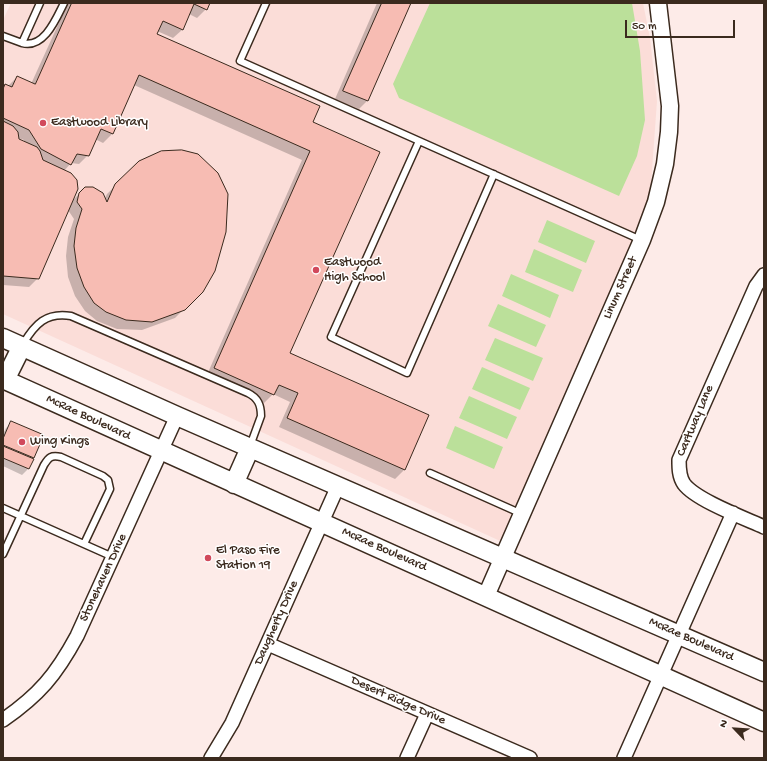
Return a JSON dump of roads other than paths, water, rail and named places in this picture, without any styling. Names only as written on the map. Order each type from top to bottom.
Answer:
[{"type":"main road","name":"McRae Boulevard","points":[[3,338],[177,416],[764,672]]},
{"type":"main road","points":[[4,381],[22,346]]},
{"type":"main road","name":"McRae Boulevard","points":[[4,381],[322,522],[764,722]]},
{"type":"main road","points":[[234,484],[250,448]]},
{"type":"street","name":"Linum Street","points":[[486,596],[642,240],[656,202],[665,164],[669,132],[670,106],[658,3]]},
{"type":"street","name":"Cartway Lane","points":[[764,275],[756,286],[679,460],[679,470],[683,482],[692,492],[764,527]]},
{"type":"street","name":"Stonehaven Drive","points":[[3,720],[38,692],[50,680],[67,655],[162,452],[177,416]]},
{"type":"street","name":"Daugherty Drive","points":[[211,758],[232,723],[338,486]]},
{"type":"street","points":[[624,758],[733,513]]},
{"type":"street","name":"Desert Ridge Drive","points":[[268,644],[530,758]]},
{"type":"street","points":[[407,758],[427,714]]},
{"type":"lane","points":[[22,43],[40,3]]},
{"type":"lane","points":[[3,36],[22,43],[30,44],[38,41],[49,30],[64,3]]},
{"type":"lane","points":[[266,3],[240,61],[642,240]]},
{"type":"lane","points":[[419,141],[331,337],[407,373],[494,174]]},
{"type":"lane","points":[[22,346],[31,331],[44,319],[51,316],[65,314],[76,317],[168,357],[248,393],[257,400],[261,406],[261,416],[250,448]]},
{"type":"lane","points":[[3,554],[44,465],[48,458],[53,455],[103,476],[108,480],[110,489],[84,544]]},
{"type":"lane","points":[[430,473],[522,515]]},
{"type":"lane","points":[[3,508],[113,557]]},
{"type":"place","name":"Eastwood Library","points":[[43,123]]},
{"type":"place","name":"Eastwood High School","points":[[316,270]]},
{"type":"place","name":"Wing Kings","points":[[22,442]]},
{"type":"place","name":"El Paso Fire Station 19","points":[[208,558]]}]
